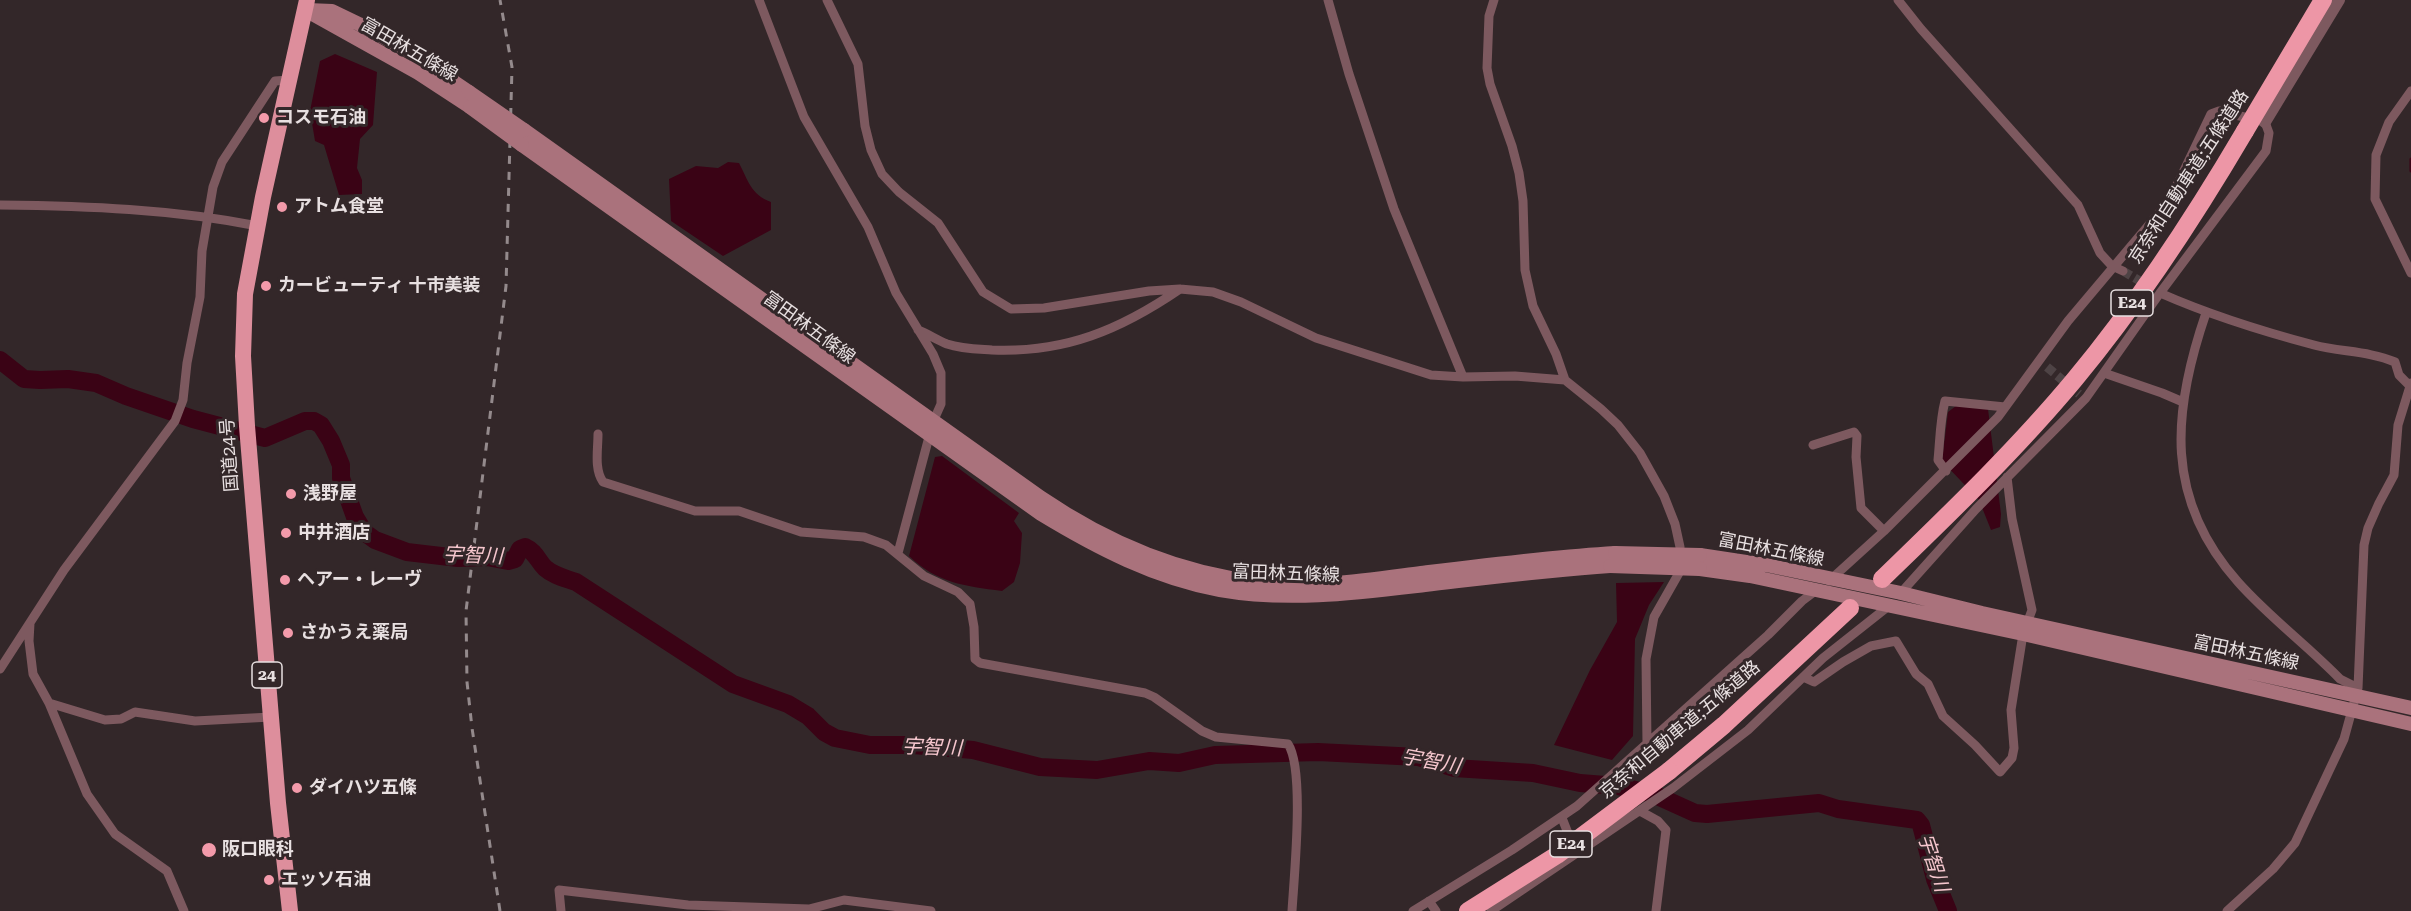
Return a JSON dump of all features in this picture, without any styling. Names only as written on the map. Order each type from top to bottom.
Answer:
[{"type":"highway","name":"京奈和自動車道;五條道路","points":[[1882,579],[1971,503],[2004,469],[2126,312],[2212,188],[2245,131],[2332,3]]},
{"type":"highway","name":"国道24号","points":[[290,911],[278,802],[247,432],[243,356],[245,294],[306,5]]},
{"type":"highway","name":"京奈和自動車道;五條道路","points":[[1468,911],[1671,780],[1732,718],[1850,608]]},
{"type":"main road","name":"富田林五條線","points":[[306,5],[332,11],[404,48],[524,130],[1067,516],[1098,533],[1179,567],[1260,583],[1308,585],[1356,582],[1551,557],[1766,565],[1901,593],[2025,628],[2411,724]]},
{"type":"main road","name":"富田林五條線","points":[[306,5],[470,107],[929,436],[1041,514],[1104,550],[1174,578],[1220,590],[1258,595],[1305,596],[1355,593],[1545,571],[1613,559]]},
{"type":"main road","name":"富田林五條線","points":[[1700,562],[1750,576],[1889,605],[2025,628],[2358,692],[2411,708]]},
{"type":"street","points":[[759,0],[804,117],[868,227],[896,293],[933,354],[941,373],[941,404],[933,422],[898,554]]},
{"type":"street","points":[[827,0],[858,64],[865,126],[871,150],[882,174],[898,192],[938,223],[983,292],[1011,309],[1044,308],[1149,291],[1180,289],[1213,292],[1241,302],[1330,343],[1431,375],[1515,376],[1565,380]]},
{"type":"street","points":[[1328,0],[1349,74],[1394,209],[1463,377]]},
{"type":"street","points":[[1494,0],[1489,16],[1487,68],[1519,173],[1523,201],[1525,270],[1533,306],[1556,354],[1565,380],[1601,408],[1640,453],[1664,496],[1675,524],[1680,547],[1679,573],[1654,617],[1646,658],[1647,744]]},
{"type":"street","points":[[1898,0],[1921,29],[2078,205],[2100,253],[2112,267],[2123,271]]},
{"type":"street","points":[[1803,677],[1814,682],[1871,646],[1896,640],[1916,674],[1928,684],[1943,716],[2000,772],[2012,758],[2014,748],[2011,710],[2025,628],[2032,610],[2012,519],[2004,469],[2104,373],[2160,293],[2265,152],[2269,133],[2265,122],[2332,3]]},
{"type":"street","points":[[0,669],[64,570],[175,421],[183,400],[187,363],[200,297],[207,216],[213,188],[222,162],[275,81],[289,80]]},
{"type":"street","points":[[2411,91],[2389,122],[2376,155],[2375,198],[2411,273]]},
{"type":"street","points":[[1413,911],[1562,818],[1577,806],[1884,531],[1946,471],[1998,417],[2042,364],[2112,267],[2143,234],[2164,207],[2211,114],[2219,111],[2265,122]]},
{"type":"street","points":[[0,205],[153,210],[207,216],[258,226]]},
{"type":"street","points":[[918,330],[948,344],[971,349],[1036,350],[1065,345],[1123,325],[1180,289]]},
{"type":"street","points":[[2160,293],[2206,313],[2316,346],[2378,355],[2395,362],[2399,375],[2410,387]]},
{"type":"street","points":[[2206,313],[2193,352],[2182,402],[2182,468],[2188,498],[2196,519],[2219,559],[2260,605],[2340,679],[2358,692]]},
{"type":"street","points":[[2104,373],[2182,402]]},
{"type":"street","points":[[2227,911],[2273,869],[2295,843],[2344,739],[2358,692],[2364,545],[2375,512],[2394,475],[2398,425],[2411,383]]},
{"type":"street","points":[[1946,471],[1938,460],[1945,401],[2006,407]]},
{"type":"street","points":[[1813,445],[1854,432],[1857,436],[1856,457],[1861,508],[1884,531]]},
{"type":"street","points":[[598,434],[597,464],[599,476],[603,482],[695,511],[739,511],[801,532],[864,537],[886,545],[924,576],[958,592],[970,604],[974,627],[975,659],[980,663],[1145,693],[1154,696],[1202,731],[1216,738],[1288,744],[1294,760],[1296,787],[1292,911]]},
{"type":"street","points":[[1491,911],[1640,811],[1671,780],[1748,730],[1823,658],[1901,593],[1971,503]]},
{"type":"street","points":[[31,620],[33,674],[49,703],[87,794],[115,834],[167,871],[184,911]]},
{"type":"street","points":[[49,703],[105,720],[121,719],[135,712],[195,721],[271,717]]},
{"type":"street","points":[[1640,811],[1658,821],[1666,830],[1656,911]]},
{"type":"street","points":[[1562,818],[1576,856]]},
{"type":"street","points":[[561,911],[559,890],[688,905],[809,909],[844,900],[931,911]]},
{"type":"street","points":[[1429,901],[1436,911]]},
{"type":"shaded area","points":[[335,54],[377,72],[373,125],[360,139],[357,168],[362,180],[362,194],[339,195],[324,145],[315,141],[310,111],[320,61]]},
{"type":"shaded area","points":[[728,162],[739,163],[754,191],[771,202],[771,230],[723,256],[671,221],[669,179],[696,166],[718,168]]},
{"type":"shaded area","points":[[1956,406],[1988,409],[2001,514],[2000,527],[1991,530],[1979,500],[1942,461],[1948,412]]},
{"type":"shaded area","points":[[942,456],[1019,513],[1014,521],[1022,533],[1020,563],[1014,582],[1002,591],[963,585],[941,578],[909,556],[935,457]]},
{"type":"shaded area","points":[[1664,582],[1649,605],[1635,639],[1633,736],[1612,760],[1554,745],[1590,670],[1617,622],[1616,583]]},
{"type":"waterway","points":[[2411,159],[2411,171]]},
{"type":"waterway","name":"宇智川","points":[[0,360],[24,379],[68,379],[96,383],[193,419],[265,438],[305,421],[314,421],[321,425],[331,441],[341,465],[341,478],[355,517],[364,532],[375,540],[407,552],[458,558],[487,557],[508,561],[515,559],[520,549],[525,547],[532,551],[545,568],[552,573],[576,582],[733,684],[788,704],[808,716],[824,732],[835,738],[870,745],[913,745],[973,750],[1040,767],[1097,770],[1149,761],[1179,763],[1215,755],[1318,752],[1418,757],[1454,768],[1533,773],[1580,783],[1618,786],[1653,794],[1695,813],[1707,814],[1819,803],[1838,809],[1917,820],[1921,825],[1935,879],[1948,911]]},
{"type":"tunnel","points":[[2123,271],[2160,293]]},
{"type":"tunnel","points":[[2047,367],[2079,394]]},
{"type":"railway","points":[[500,0],[512,67],[506,286],[466,611],[467,682],[472,728],[500,911]]},
{"type":"place","name":"コスモ石油","points":[[264,118]]},
{"type":"place","name":"アトム食堂","points":[[282,207]]},
{"type":"place","name":"カービューティ 十市美装","points":[[266,286]]},
{"type":"place","name":"浅野屋","points":[[291,494]]},
{"type":"place","name":"中井酒店","points":[[286,533]]},
{"type":"place","name":"ヘアー・レーヴ","points":[[285,580]]},
{"type":"place","name":"さかうえ薬局","points":[[288,633]]},
{"type":"place","name":"ダイハツ五條","points":[[297,788]]},
{"type":"place","name":"阪口眼科","points":[[209,850]]},
{"type":"place","name":"エッソ石油","points":[[269,880]]}]
